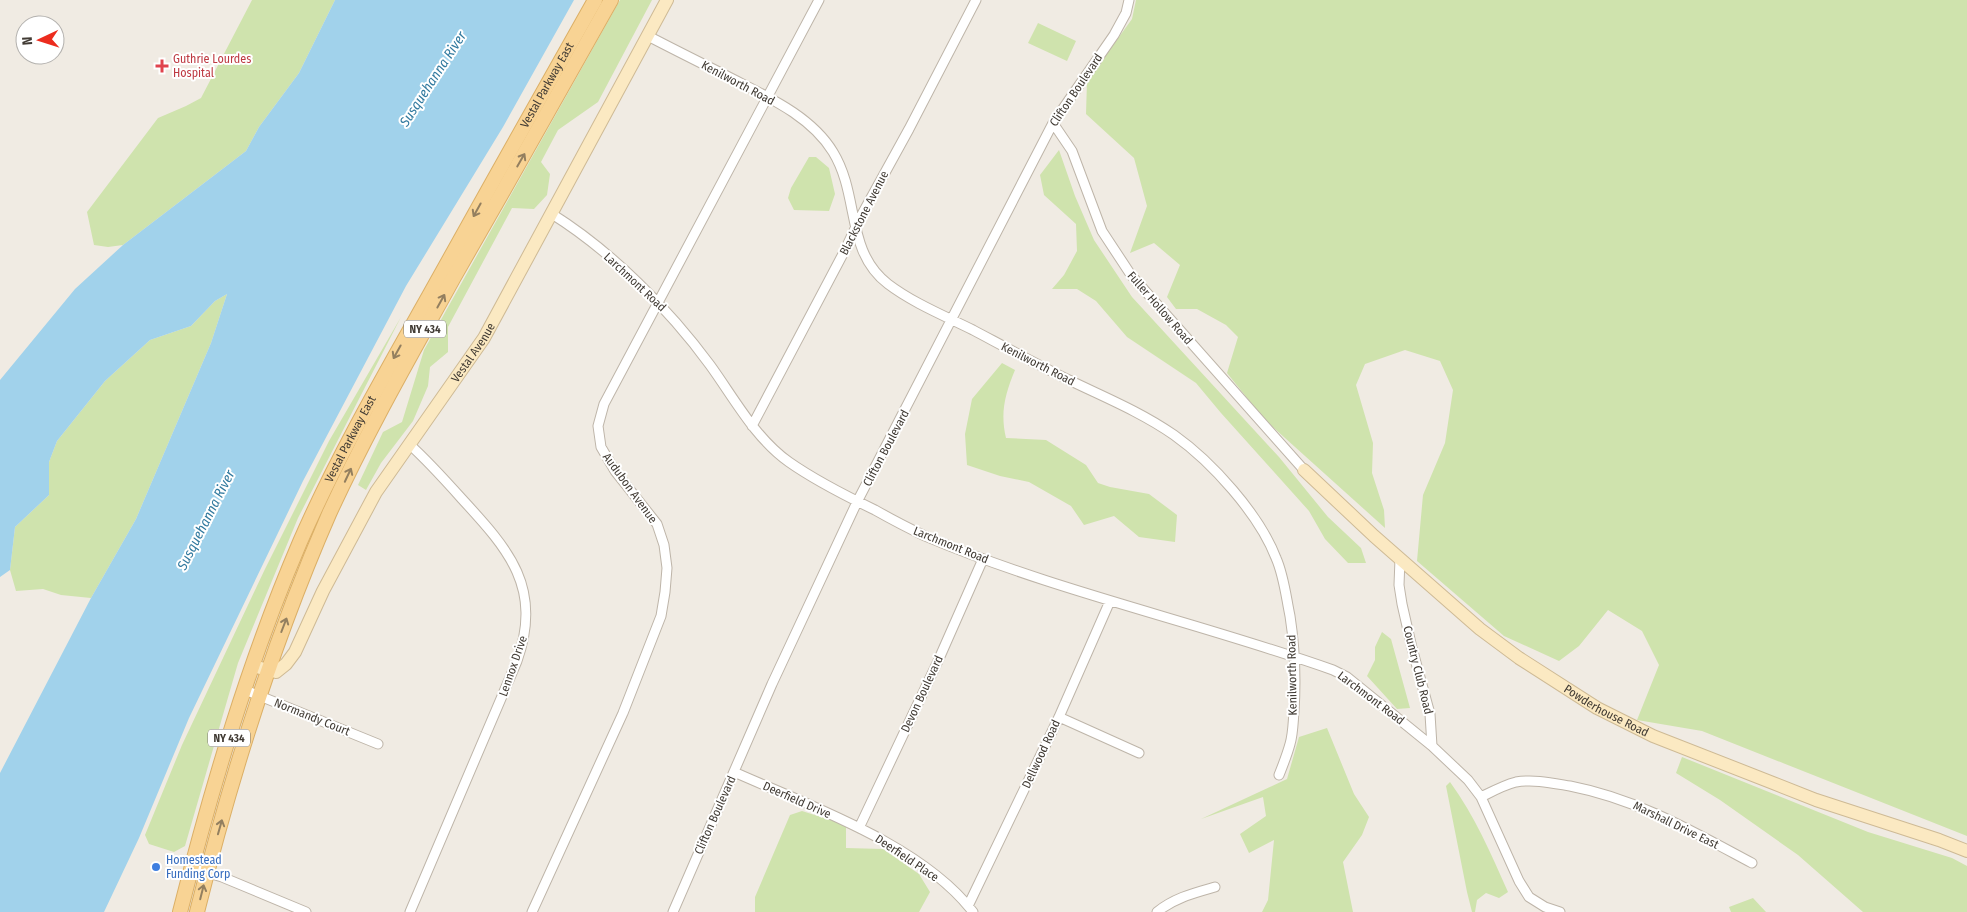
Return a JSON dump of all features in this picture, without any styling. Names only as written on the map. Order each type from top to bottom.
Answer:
[{"type":"main road","name":"Vestal Parkway East","points":[[180,912],[214,787],[245,690],[300,542],[343,450],[595,0]]},
{"type":"main road","name":"Vestal Parkway East","points":[[197,912],[207,872],[267,671],[330,513],[372,426],[611,0]]},
{"type":"street","name":"Vestal Avenue","points":[[267,671],[279,670],[295,652],[323,591],[361,518],[392,468],[484,338],[667,0]]},
{"type":"street","name":"Audubon Avenue","points":[[532,912],[623,713],[661,616],[667,568],[660,533],[651,515],[605,457],[598,436],[598,426],[604,404],[820,0]]},
{"type":"street","name":"Blackstone Avenue","points":[[752,426],[976,0]]},
{"type":"street","name":"Clifton Boulevard","points":[[673,912],[772,684],[857,502],[1053,123],[1114,35],[1126,13],[1129,0]]},
{"type":"street","name":"Kenilworth Road","points":[[648,36],[768,97],[805,121],[827,142],[838,160],[847,181],[857,239],[864,255],[888,285],[1066,379],[1138,413],[1174,435],[1209,463],[1267,538],[1278,561],[1286,595],[1295,658],[1292,734],[1279,775]]},
{"type":"street","name":"Fuller Hollow Road","points":[[1053,123],[1072,151],[1102,231],[1131,275],[1304,470]]},
{"type":"street","name":"Larchmont Road","points":[[552,214],[569,224],[624,270],[657,302],[709,364],[752,426],[788,462],[857,502],[922,535],[983,559],[1110,601],[1333,670],[1347,677],[1432,746]]},
{"type":"street","name":"Lennox Drive","points":[[409,444],[484,523],[512,559],[523,588],[526,616],[522,648],[517,661],[410,912]]},
{"type":"street","name":"Powderhouse Road","points":[[1304,470],[1400,558],[1503,647],[1576,696],[1653,736],[1773,784],[1967,851]]},
{"type":"street","name":"Country Club Road","points":[[1400,558],[1399,585],[1412,648],[1430,714],[1432,746]]},
{"type":"street","name":"Devon Boulevard","points":[[859,828],[938,661],[983,559]]},
{"type":"street","name":"Dellwood Road","points":[[971,909],[1110,601]]},
{"type":"street","points":[[253,666],[267,671]]},
{"type":"street","name":"Normandy Court","points":[[245,690],[378,744]]},
{"type":"street","points":[[1059,717],[1139,754]]},
{"type":"street","points":[[1432,746],[1468,780],[1481,797],[1524,890],[1536,903],[1560,912]]},
{"type":"street","name":"Deerfield Drive","points":[[734,772],[859,828]]},
{"type":"street","name":"Marshall Drive East","points":[[1481,797],[1503,786],[1532,781],[1550,782],[1597,791],[1678,823],[1752,863]]},
{"type":"street","name":"Deerfield Place","points":[[859,828],[898,849],[932,872],[971,909]]},
{"type":"street","points":[[192,868],[207,872],[306,912]]},
{"type":"street","points":[[1157,912],[1165,905],[1183,896],[1215,887]]},
{"type":"green space","points":[[252,0],[335,0],[299,73],[259,127],[246,151],[123,245],[108,247],[94,245],[87,212],[158,118],[201,98]]},
{"type":"green space","points":[[620,0],[652,0],[598,102],[558,130],[541,162],[550,174],[547,195],[534,209],[512,208],[448,327],[448,352],[430,367],[428,386],[413,421],[381,463],[366,490],[358,485],[383,432],[402,422],[424,350]]},
{"type":"green space","points":[[1136,0],[1967,0],[1967,836],[1702,731],[1637,720],[1659,665],[1642,631],[1608,610],[1579,646],[1559,661],[1504,636],[1417,561],[1423,495],[1445,443],[1453,390],[1440,361],[1405,350],[1365,364],[1356,385],[1373,443],[1372,473],[1384,510],[1385,528],[1264,419],[1227,373],[1238,337],[1226,325],[1197,309],[1176,309],[1167,297],[1180,265],[1154,243],[1130,253],[1147,206],[1134,158],[1086,114],[1087,81],[1132,19]]},
{"type":"green space","points":[[1038,23],[1076,41],[1067,61],[1028,43]]},
{"type":"green space","points":[[1059,150],[1075,196],[1094,240],[1132,297],[1279,457],[1328,517],[1361,548],[1366,563],[1348,563],[1325,539],[1309,511],[1196,383],[1127,337],[1096,301],[1077,289],[1052,289],[1064,275],[1077,251],[1076,224],[1044,195],[1040,175]]},
{"type":"green space","points":[[809,157],[816,157],[829,168],[835,194],[829,211],[794,210],[788,198],[791,188]]},
{"type":"green space","points":[[227,294],[211,343],[136,519],[91,598],[61,595],[43,589],[16,591],[10,570],[15,527],[49,495],[49,462],[57,441],[105,381],[150,340],[191,326],[215,301]]},
{"type":"green space","points":[[401,317],[298,518],[238,663],[185,846],[174,852],[149,844],[145,835],[182,745],[265,569],[329,441]]},
{"type":"green space","points":[[1002,363],[1015,370],[1004,404],[1003,420],[1006,438],[1046,440],[1086,465],[1098,483],[1149,494],[1177,515],[1175,542],[1139,537],[1114,516],[1084,525],[1071,506],[1029,482],[1000,476],[967,465],[965,434],[972,399]]},
{"type":"green space","points":[[1382,632],[1391,639],[1410,708],[1397,709],[1367,676],[1375,660],[1375,647]]},
{"type":"green space","points":[[1327,728],[1354,794],[1369,817],[1362,835],[1343,862],[1353,912],[1262,912],[1268,900],[1274,840],[1249,853],[1240,834],[1266,816],[1263,797],[1201,819],[1287,779],[1299,737]]},
{"type":"green space","points":[[1682,757],[1868,832],[1952,858],[1967,866],[1967,912],[1863,912],[1798,855],[1720,800],[1676,773]]},
{"type":"green space","points":[[1450,782],[1475,822],[1508,892],[1499,898],[1486,893],[1477,900],[1475,912],[1472,912],[1467,892],[1446,786]]},
{"type":"green space","points":[[802,811],[846,825],[846,848],[883,849],[919,874],[930,892],[919,912],[755,912],[755,897],[790,815]]},
{"type":"green space","points":[[1753,898],[1766,912],[1731,912],[1729,907]]},
{"type":"water","name":"Susquehanna River","points":[[335,0],[574,0],[503,127],[406,286],[303,481],[189,718],[139,838],[104,912],[0,912],[0,773],[91,598],[136,519],[211,343],[227,294],[215,301],[191,326],[150,340],[105,381],[57,441],[49,462],[49,495],[15,527],[10,570],[0,577],[0,380],[75,289],[123,245],[246,151],[259,127],[299,73]]},
{"type":"place","name":"Guthrie Lourdes Hospital","points":[[162,66]]},
{"type":"place","name":"Homestead Funding Corp","points":[[156,867]]}]
